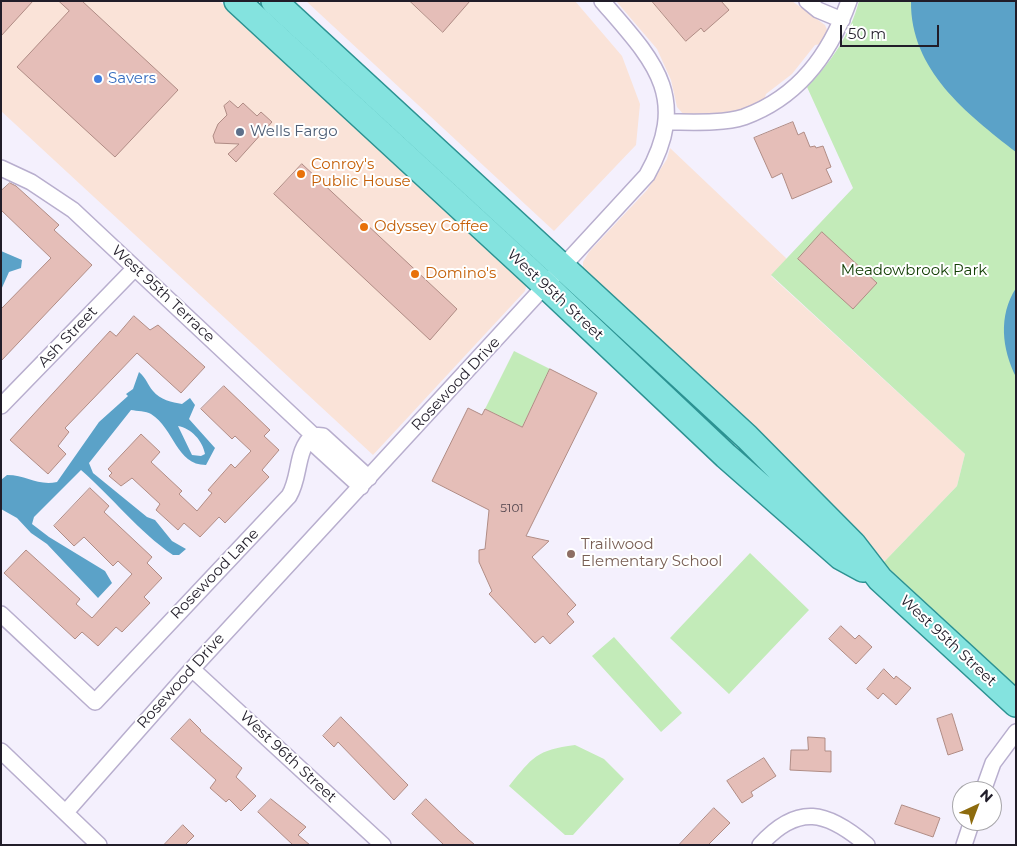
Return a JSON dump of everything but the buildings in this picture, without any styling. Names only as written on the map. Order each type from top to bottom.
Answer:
[{"type":"main road","name":"West 95th Street","points":[[237,1],[546,286],[726,456],[841,557],[880,579]]},
{"type":"main road","name":"West 95th Street","points":[[274,1],[747,437],[853,544],[880,579],[1016,704]]},
{"type":"street","name":"Rosewood Drive","points":[[66,812],[192,669],[647,175],[658,157],[667,122],[666,95],[654,64],[602,1]]},
{"type":"street","points":[[807,1],[818,10],[842,20]]},
{"type":"street","points":[[667,122],[703,122],[742,118],[773,104],[804,80],[830,46],[849,1]]},
{"type":"street","name":"West 95th Terrace","points":[[1,168],[31,182],[73,210],[313,435],[323,436],[365,482]]},
{"type":"street","name":"Ash Street","points":[[1,406],[135,268]]},
{"type":"street","name":"Rosewood Lane","points":[[1,614],[95,702],[289,496],[293,489],[302,449],[306,441],[313,435]]},
{"type":"street","name":"West 96th Street","points":[[192,669],[383,845]]},
{"type":"street","points":[[987,781],[993,764],[1016,732]]},
{"type":"street","points":[[1,751],[99,845]]},
{"type":"street","points":[[760,845],[783,824],[799,818],[816,816],[831,819],[846,827],[867,845]]},
{"type":"street","points":[[964,845],[969,831]]},
{"type":"shaded area","points":[[1,1],[219,1],[527,283],[525,291],[373,455],[1,111]]},
{"type":"shaded area","points":[[306,1],[575,1],[622,56],[640,104],[636,145],[554,231]]},
{"type":"shaded area","points":[[616,1],[792,1],[825,25],[828,32],[822,44],[815,45],[792,74],[766,94],[764,101],[748,109],[719,117],[684,115],[677,107],[671,80],[657,49]]},
{"type":"shaded area","points":[[670,148],[787,259],[771,276],[965,454],[957,486],[883,563],[583,272],[583,262],[589,252],[647,190],[667,159]]},
{"type":"green space","name":"Meadowbrook Park","points":[[859,1],[1016,1],[1016,686],[883,563],[957,486],[965,454],[771,275],[853,188],[807,87],[839,47],[845,37]]},
{"type":"green space","points":[[514,351],[550,369],[522,427],[485,409]]},
{"type":"green space","points":[[750,553],[809,610],[729,694],[670,638]]},
{"type":"green space","points":[[614,637],[682,713],[661,732],[592,656]]},
{"type":"green space","points":[[575,745],[604,759],[624,779],[573,835],[565,835],[509,786],[536,756],[552,749]]},
{"type":"water","points":[[911,1],[1016,1],[1016,152],[961,106],[931,69],[920,48],[913,26]]},
{"type":"water","points":[[1,251],[22,260],[21,268],[9,272],[1,290]]},
{"type":"water","points":[[1016,288],[1016,377],[1005,344],[1004,321],[1010,299]]},
{"type":"water","points":[[139,372],[153,391],[163,399],[182,404],[190,398],[195,405],[189,419],[215,448],[206,465],[196,463],[181,453],[159,420],[149,413],[131,410],[89,463],[93,473],[147,517],[155,520],[172,541],[186,549],[179,555],[173,555],[148,536],[81,470],[34,517],[32,524],[49,537],[105,571],[112,583],[98,598],[47,544],[31,533],[17,518],[1,509],[1,480],[7,475],[14,475],[44,483],[57,482],[99,422],[128,396],[126,394],[133,389]],"holes":[[[178,426],[183,427],[196,436],[202,444],[205,454],[201,456],[192,455]]]},
{"type":"place","name":"Savers","points":[[98,79]]},
{"type":"place","name":"Wells Fargo","points":[[240,132]]},
{"type":"place","name":"Conroy's Public House","points":[[301,174]]},
{"type":"place","name":"Odyssey Coffee","points":[[364,227]]},
{"type":"place","name":"Domino's","points":[[415,274]]},
{"type":"place","name":"Trailwood Elementary School","points":[[571,554]]}]
